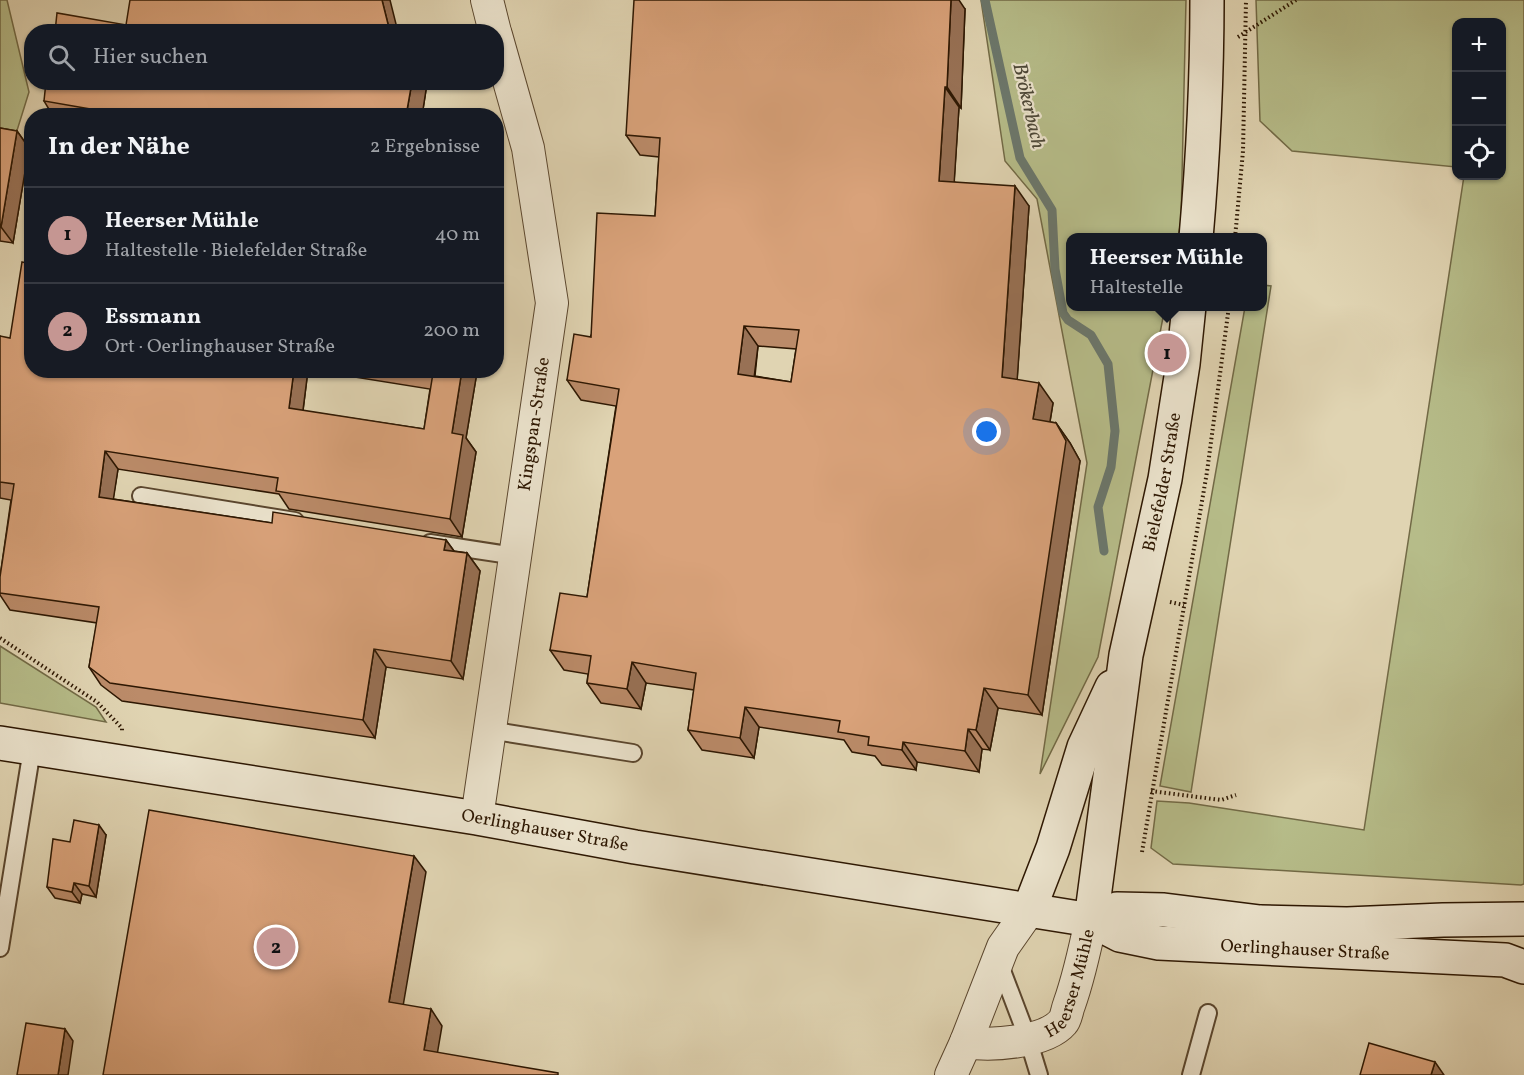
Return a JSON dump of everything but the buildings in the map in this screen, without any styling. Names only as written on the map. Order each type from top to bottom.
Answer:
[{"type":"main road","points":[[1196,233],[1203,150],[1207,0]]},
{"type":"main road","name":"Bielefelder Straße","points":[[1091,920],[1126,655],[1165,479],[1183,364],[1188,311]]},
{"type":"main road","name":"Bielefelder Straße","points":[[1029,910],[1053,848],[1084,747],[1126,655]]},
{"type":"main road","name":"Oerlinghauser Straße","points":[[0,743],[477,818],[635,847],[1091,920],[1120,935],[1159,943],[1505,960],[1524,968]]},
{"type":"main road","name":"Oerlinghauser Straße","points":[[1091,920],[1117,909],[1164,910],[1260,922],[1293,923],[1347,924],[1524,919]]},
{"type":"street","name":"Kingspan-Straße","points":[[487,0],[494,24]]},
{"type":"street","name":"Kingspan-Straße","points":[[477,818],[552,303],[528,148],[504,62]]},
{"type":"street","points":[[951,1075],[1003,947],[1029,910]]},
{"type":"street","name":"Heerser Mühle","points":[[966,1042],[982,1045],[1028,1040],[1048,1032],[1063,1022],[1078,979],[1091,920]]},
{"type":"lane","points":[[141,496],[316,525]]},
{"type":"lane","points":[[410,540],[515,556]]},
{"type":"lane","points":[[489,730],[633,753]]},
{"type":"lane","points":[[0,948],[32,749]]},
{"type":"lane","points":[[998,960],[1039,1075]]},
{"type":"lane","points":[[1191,1075],[1208,1013]]},
{"type":"path","points":[[1235,233],[1243,151],[1246,0]]},
{"type":"path","points":[[1207,60],[1247,30],[1296,0]]},
{"type":"path","points":[[1142,852],[1207,472],[1228,311]]},
{"type":"path","points":[[0,638],[98,702],[122,728],[120,762]]},
{"type":"path","points":[[1151,791],[1221,800],[1236,795]]},
{"type":"green space","points":[[0,0],[7,0],[24,71],[24,90],[29,92],[15,137],[0,134]]},
{"type":"green space","points":[[981,0],[1186,0],[1181,221],[1179,233],[1066,233],[1066,311],[1164,311],[1098,657],[1040,774],[1087,463],[1037,199],[1005,161]]},
{"type":"green space","points":[[1256,0],[1524,0],[1524,884],[1173,864],[1151,848],[1157,801],[1189,803],[1364,830],[1463,180],[1506,180],[1506,18],[1452,18],[1452,167],[1292,151],[1260,121]]},
{"type":"green space","points":[[1267,286],[1271,286],[1191,792],[1160,786],[1244,311],[1267,311]]},
{"type":"green space","points":[[0,646],[96,707],[106,722],[0,703]]},
{"type":"waterway","name":"Brökerbach","points":[[985,0],[1020,158],[1052,210],[1055,269],[1063,313],[1068,320],[1091,335],[1108,364],[1115,431],[1111,467],[1098,507],[1104,551]]},
{"type":"place","name":"Heerser Mühle","points":[[1167,353]]},
{"type":"place","name":"Essmann","points":[[276,947]]}]
